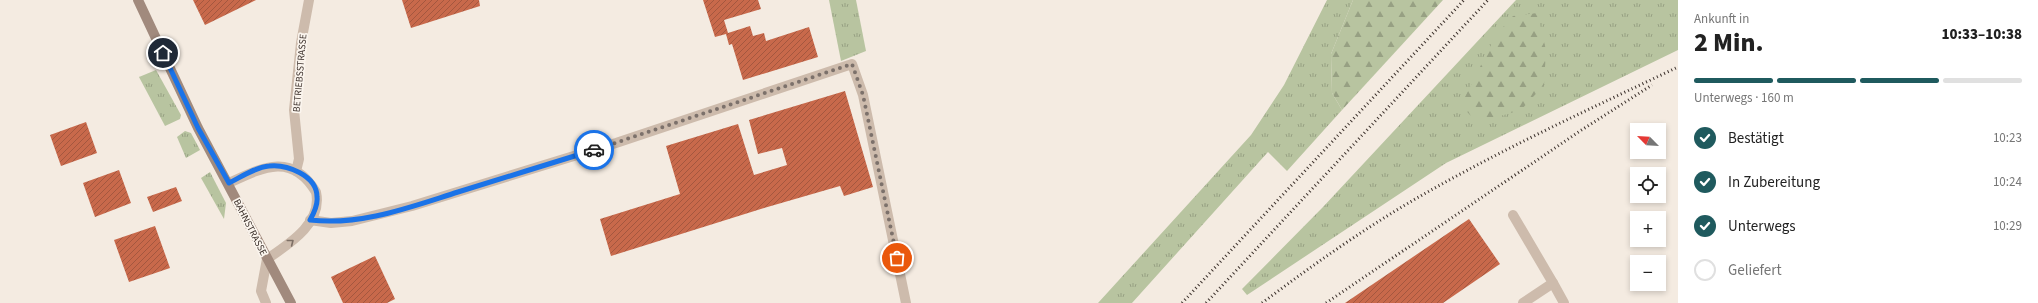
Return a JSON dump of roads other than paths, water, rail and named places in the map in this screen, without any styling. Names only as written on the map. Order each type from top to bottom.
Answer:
[{"type":"main road","name":"BAHNSTRASSE","points":[[138,0],[198,128],[229,183],[291,303]]},
{"type":"street","name":"BETRIEBSSTRASSE","points":[[296,171],[299,158],[294,110],[301,43],[310,0]]},
{"type":"street","points":[[310,220],[331,223],[352,221],[412,206],[616,143],[852,64],[863,95],[906,303]]},
{"type":"street","points":[[229,183],[268,166],[282,166],[296,171],[311,182],[316,192],[316,209],[301,235],[267,259],[261,291],[266,303]]},
{"type":"street","points":[[1513,215],[1564,303]]},
{"type":"street","points":[[1523,303],[1553,283]]},
{"type":"railway","points":[[1182,303],[1464,0]]},
{"type":"railway","points":[[1206,303],[1488,0]]},
{"type":"railway","points":[[1262,303],[1346,243],[1433,189],[1524,141],[1678,67]]},
{"type":"railway","points":[[1326,303],[1580,131],[1652,85]]}]
